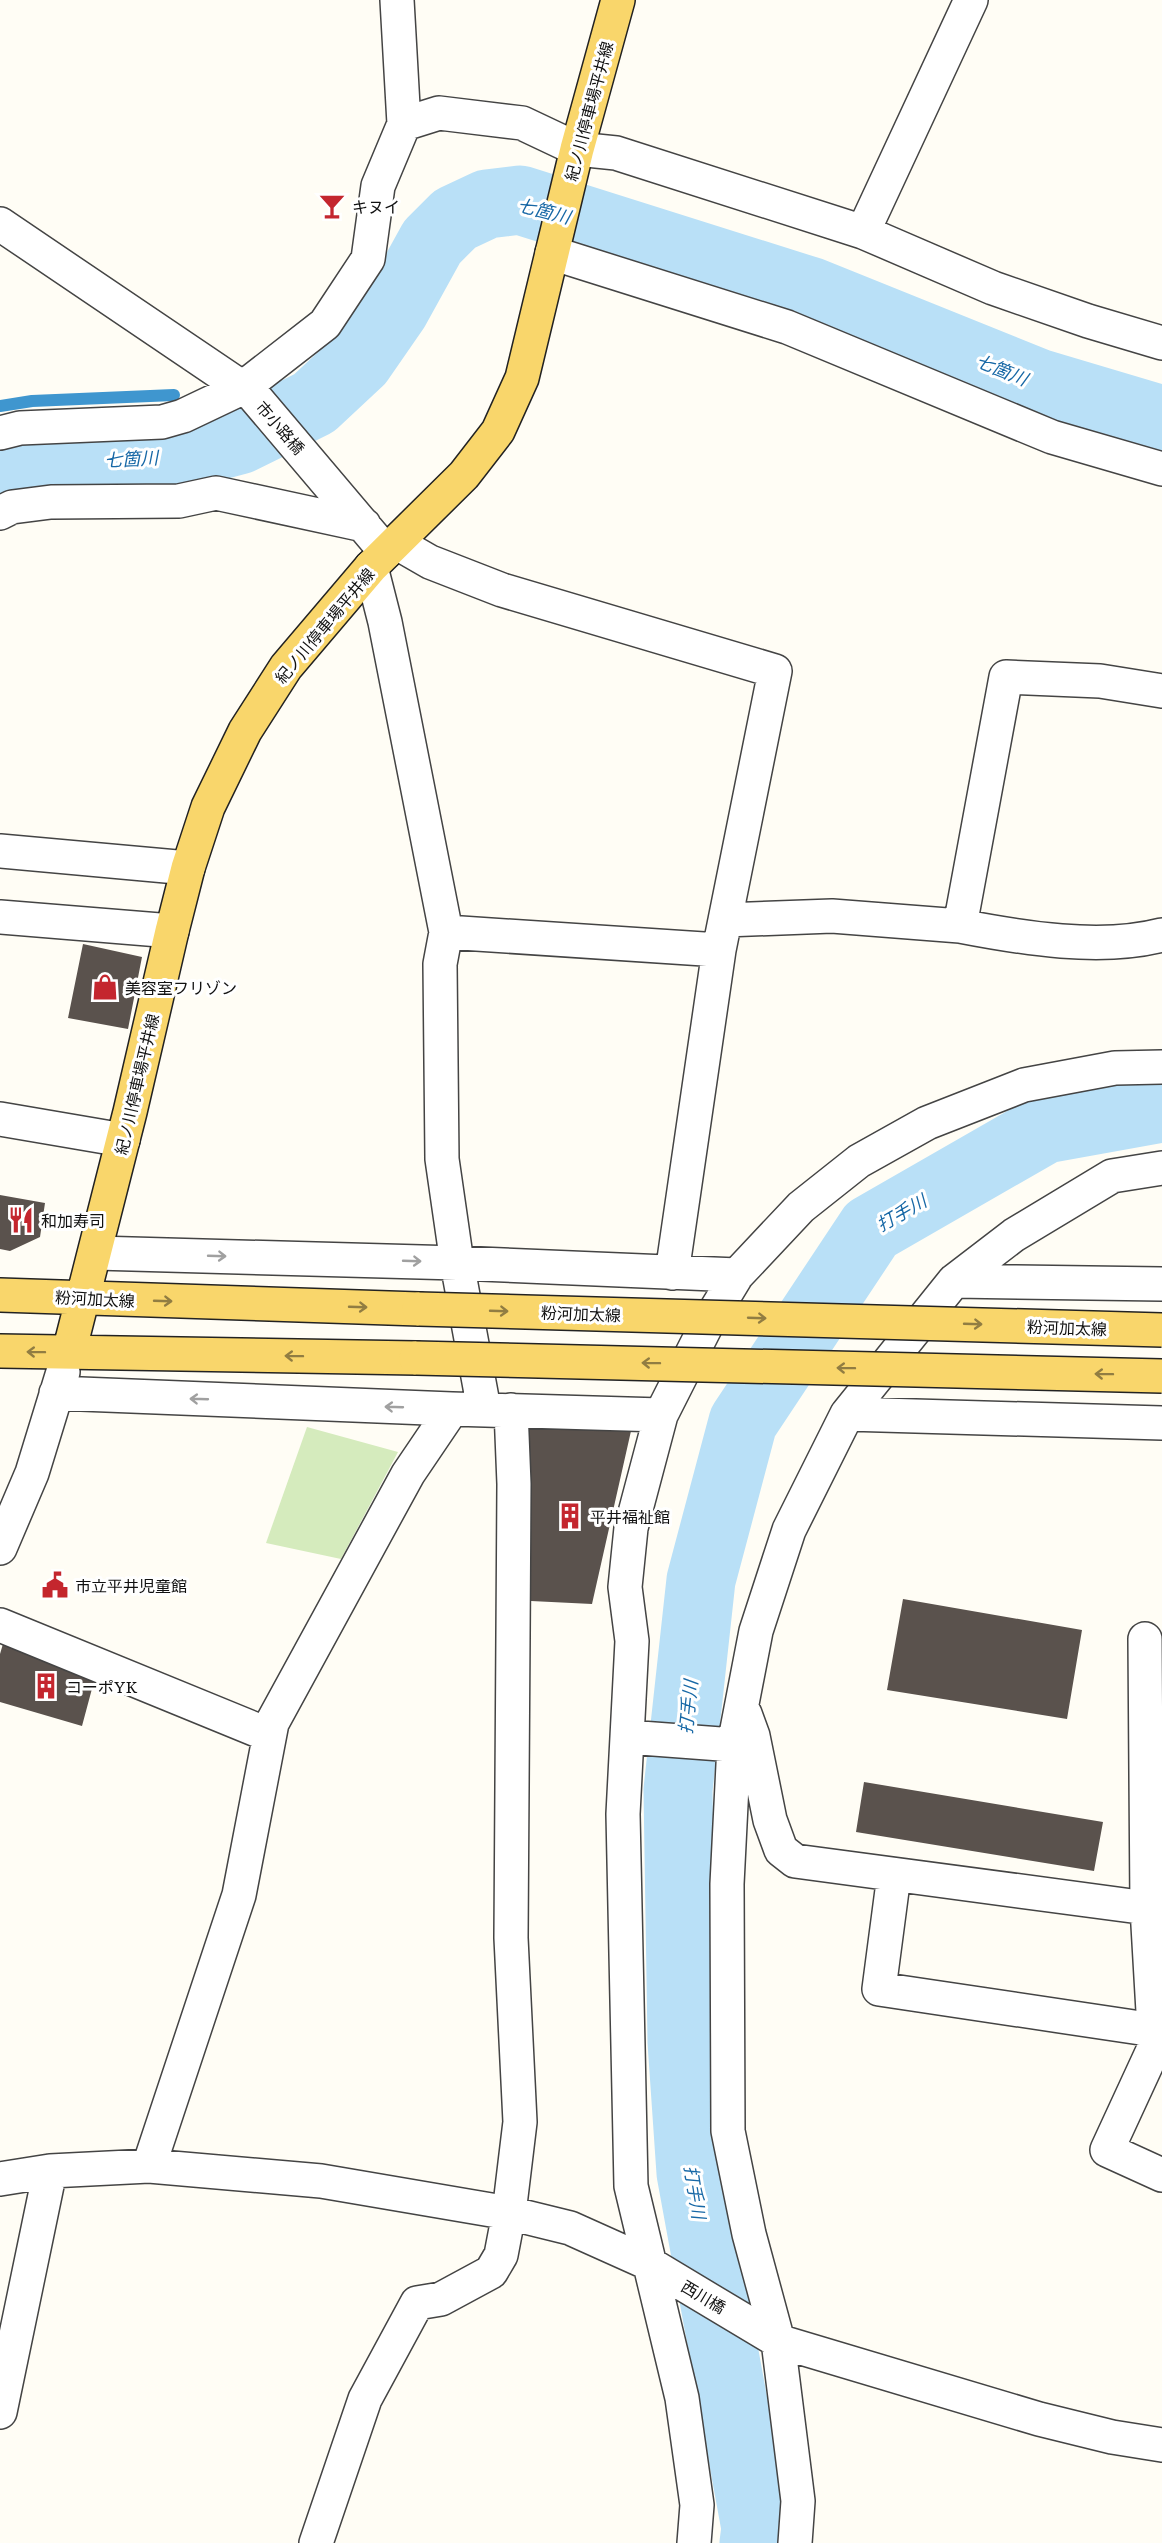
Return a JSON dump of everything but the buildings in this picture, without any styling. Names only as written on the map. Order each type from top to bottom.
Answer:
[{"type":"main road","name":"紀ノ川停車場平井線","points":[[69,1352],[96,1253],[188,868],[208,807],[245,731],[286,667],[385,554],[464,475],[498,431],[522,378],[574,162],[618,0]]},
{"type":"main road","name":"粉河加太線","points":[[0,1295],[1162,1330]]},
{"type":"main road","points":[[0,1351],[416,1358],[1162,1376]]},
{"type":"street","points":[[0,433],[20,428],[162,422],[183,416],[249,391],[325,324],[368,259],[378,186],[404,124],[397,0]]},
{"type":"street","points":[[863,232],[971,0]]},
{"type":"street","points":[[404,124],[440,113],[522,123],[574,162],[626,156],[863,232],[993,288],[1088,321],[1162,343]]},
{"type":"street","name":"市小路橋","points":[[0,224],[249,391],[364,525],[385,554]]},
{"type":"street","points":[[554,246],[787,327],[1052,437],[1162,469]]},
{"type":"street","points":[[0,513],[12,507],[51,501],[179,501],[216,493],[364,525]]},
{"type":"street","points":[[316,2543],[365,2399],[417,2303],[441,2299],[490,2272],[501,2255],[509,2213],[520,2122],[511,1938],[514,1484],[482,1409],[441,1159],[440,964],[446,932],[385,554],[430,562],[502,590],[776,671],[722,935],[672,1273]]},
{"type":"street","points":[[960,926],[1006,677],[1100,681],[1162,691]]},
{"type":"street","points":[[0,851],[188,868]]},
{"type":"street","points":[[446,932],[722,935],[832,916],[960,926],[1036,940],[1138,941],[1162,935]]},
{"type":"street","points":[[0,917],[172,931]]},
{"type":"street","points":[[694,2543],[697,2505],[682,2398],[654,2266],[631,2186],[622,1814],[637,1738],[632,1641],[626,1587],[631,1528],[661,1415],[706,1326],[738,1275],[801,1207],[859,1161],[927,1123],[1024,1085],[1115,1068],[1162,1067]]},
{"type":"street","points":[[0,1119],[123,1140]]},
{"type":"street","points":[[795,2543],[798,2501],[778,2341],[749,2234],[728,2131],[727,1884],[723,1744],[742,1705],[756,1630],[789,1530],[847,1414],[954,1281],[1014,1235],[1112,1176],[1162,1168]]},
{"type":"street","points":[[96,1253],[457,1263],[738,1275]]},
{"type":"street","points":[[954,1281],[1162,1284]]},
{"type":"street","points":[[0,1548],[32,1473],[69,1352]]},
{"type":"street","points":[[56,1393],[661,1415]]},
{"type":"street","points":[[149,2166],[239,1895],[272,1723],[408,1474],[482,1409]]},
{"type":"street","points":[[847,1414],[1162,1423]]},
{"type":"street","points":[[0,1625],[269,1735]]},
{"type":"street","points":[[1145,1639],[1147,1908],[1155,2046],[1107,2150],[1162,2175]]},
{"type":"street","points":[[742,1705],[753,1736],[770,1820],[781,1850],[795,1861],[1147,1908]]},
{"type":"street","points":[[637,1738],[723,1744]]},
{"type":"street","points":[[894,1875],[879,1989],[1154,2030]]},
{"type":"street","name":"西川橋","points":[[0,2179],[50,2171],[149,2166],[321,2181],[509,2213],[570,2228],[654,2266],[778,2341],[1039,2419],[1112,2437],[1162,2445]]},
{"type":"street","points":[[0,2412],[50,2171]]},
{"type":"green space","points":[[307,1427],[398,1452],[341,1559],[266,1543]]},
{"type":"waterway","name":"七箇川","points":[[0,470],[40,463],[179,456],[239,440],[314,403],[359,361],[395,309],[432,242],[455,219],[487,204],[520,200],[812,292],[1038,383],[1162,420]]},
{"type":"waterway","points":[[0,406],[32,401],[174,395]]},
{"type":"waterway","points":[[218,418],[239,440]]},
{"type":"waterway","name":"打手川","points":[[754,2543],[756,2528],[691,2173],[682,2042],[678,1790],[701,1580],[743,1422],[871,1229],[1045,1129],[1162,1108]]},
{"type":"place","name":"キヌイ","points":[[332,206]]},
{"type":"place","name":"美容室フリゾン","points":[[105,987]]},
{"type":"place","name":"和加寿司","points":[[21,1220]]},
{"type":"place","name":"平井福祉館","points":[[570,1516]]},
{"type":"place","name":"市立平井児童館","points":[[55,1585]]},
{"type":"place","name":"コーポYK","points":[[46,1686]]}]
